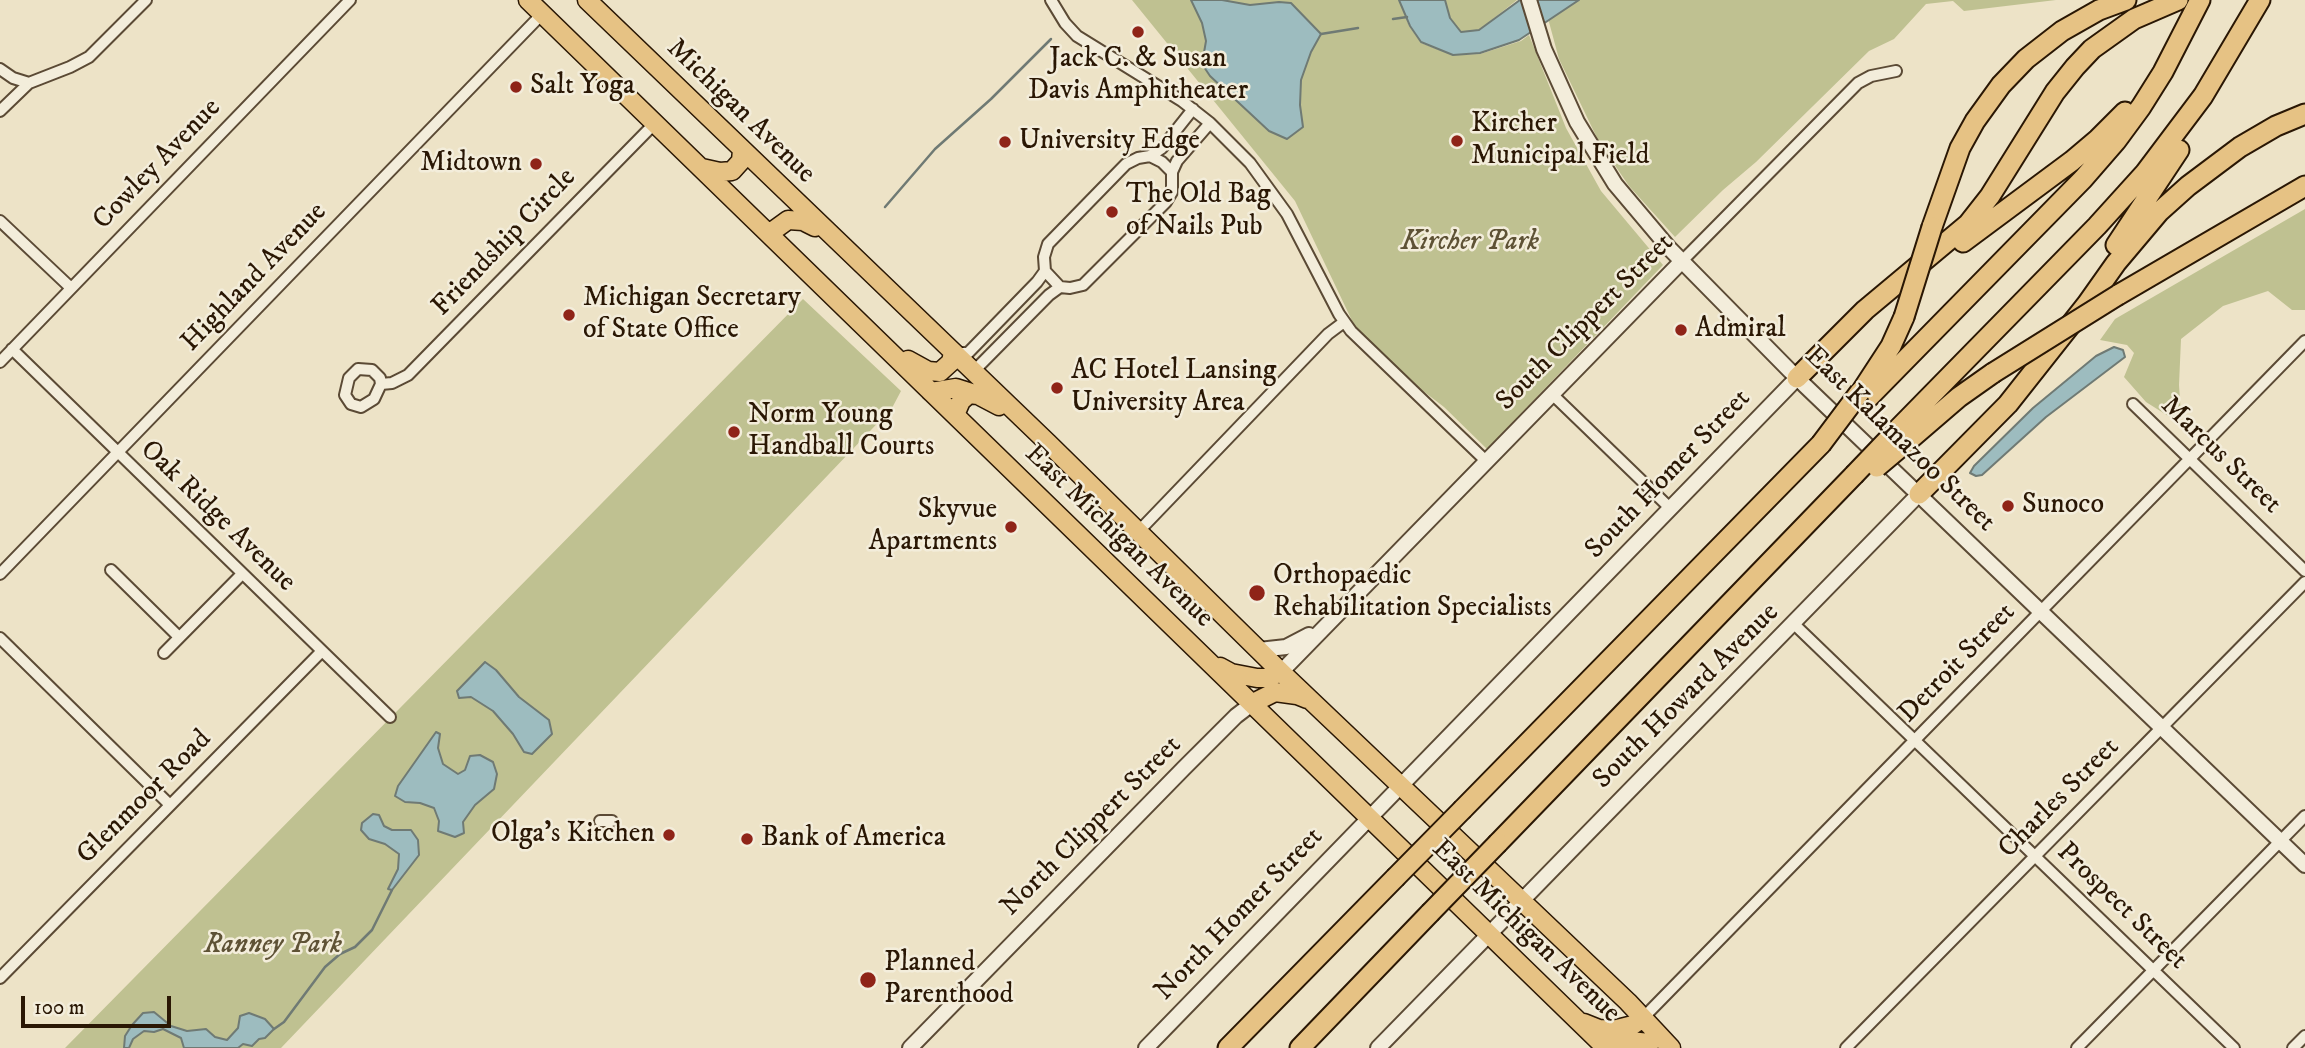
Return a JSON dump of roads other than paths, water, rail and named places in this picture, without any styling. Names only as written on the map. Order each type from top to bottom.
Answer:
[{"type":"highway","points":[[1864,396],[1903,317],[1960,148],[1975,121],[2001,85],[2026,59],[2056,35],[2099,10],[2126,0]]},
{"type":"highway","points":[[1797,378],[1848,326],[1949,242],[1977,214],[2056,92],[2083,58],[2103,40],[2134,19],[2178,0]]},
{"type":"highway","points":[[1300,1048],[1724,612],[1904,434],[2123,199],[2179,131],[2256,8]]},
{"type":"highway","points":[[1895,286],[1936,262],[2098,139],[2142,92],[2196,9]]},
{"type":"highway","points":[[1228,1048],[1821,444],[1864,396],[2103,157],[2152,91],[2196,9]]},
{"type":"highway","points":[[2054,344],[2195,125],[2229,55]]},
{"type":"highway","points":[[1919,494],[2008,404],[2136,237],[2169,203],[2240,148],[2276,126],[2305,114]]},
{"type":"highway","points":[[1904,434],[1993,373],[2118,295],[2305,186]]},
{"type":"main road","points":[[528,0],[542,14]]},
{"type":"main road","name":"Michigan Avenue","points":[[587,0],[856,261]]},
{"type":"main road","name":"East Michigan Avenue","points":[[542,14],[1607,1048]]},
{"type":"main road","points":[[702,168],[720,172],[732,171],[743,158],[742,150]]},
{"type":"main road","points":[[769,233],[784,221],[793,219],[809,223],[830,235]]},
{"type":"main road","name":"East Michigan Avenue","points":[[856,261],[1020,416],[1281,672],[1628,1002],[1671,1048]]},
{"type":"main road","points":[[883,344],[928,371],[947,376],[973,372]]},
{"type":"main road","points":[[928,371],[943,370],[951,362],[953,352]]},
{"type":"main road","points":[[931,392],[956,388],[978,395],[1020,416]]},
{"type":"main road","points":[[955,415],[963,398],[969,394],[978,395]]},
{"type":"main road","points":[[1210,663],[1231,673],[1250,677],[1267,678],[1281,672]]},
{"type":"main road","points":[[1252,703],[1266,695],[1280,692],[1302,696],[1318,707]]},
{"type":"main road","points":[[1600,1028],[1620,1023],[1625,1016],[1628,1002]]},
{"type":"main road","points":[[1577,1019],[1600,1028],[1622,1029],[1643,1018]]},
{"type":"main road","points":[[1607,1048],[1625,1041],[1650,1046]]},
{"type":"street","points":[[0,111],[29,83],[89,57],[146,0]]},
{"type":"street","name":"Cowley Avenue","points":[[0,362],[350,0]]},
{"type":"street","points":[[1051,0],[1065,23],[1077,36],[1193,109],[1250,163],[1287,214],[1344,322],[1362,344],[1485,460]]},
{"type":"street","name":"East Kalamazoo Street","points":[[1529,0],[1544,48],[1577,122],[1615,184],[1682,261],[1797,378],[2305,865]]},
{"type":"street","name":"Highland Avenue","points":[[0,574],[542,14]]},
{"type":"street","points":[[0,69],[13,78],[29,83]]},
{"type":"street","name":"South Clippert Street","points":[[1281,672],[1485,460],[1858,83],[1871,76],[1896,71]]},
{"type":"street","points":[[953,352],[965,354],[971,351],[1038,282],[1045,271],[1044,257],[1048,244],[1126,164],[1150,156],[1163,148],[1193,109]]},
{"type":"street","name":"Friendship Circle","points":[[381,384],[400,380],[408,375],[656,123]]},
{"type":"street","points":[[1045,271],[1060,287],[1083,285],[1166,202],[1172,192],[1172,172],[1177,162],[1210,123]]},
{"type":"street","points":[[1150,156],[1162,162],[1172,172]]},
{"type":"street","points":[[0,221],[71,288]]},
{"type":"street","points":[[973,372],[1060,287]]},
{"type":"street","points":[[1138,532],[1328,334],[1344,322]]},
{"type":"street","name":"Detroit Street","points":[[1643,1018],[2305,341]]},
{"type":"street","name":"Oak Ridge Avenue","points":[[12,349],[390,717]]},
{"type":"street","name":"South Homer Street","points":[[1370,816],[1797,378]]},
{"type":"street","points":[[1552,394],[1671,509]]},
{"type":"street","name":"Marcus Street","points":[[2133,404],[2305,571]]},
{"type":"street","name":"South Howard Avenue","points":[[1378,1048],[1919,494]]},
{"type":"street","points":[[110,570],[179,637]]},
{"type":"street","points":[[164,653],[242,574]]},
{"type":"street","name":"Charles Street","points":[[1846,1048],[2305,582]]},
{"type":"street","name":"Prospect Street","points":[[1794,624],[2234,1048]]},
{"type":"street","name":"South Clippert Street","points":[[1259,650],[1291,645],[1322,627]]},
{"type":"street","points":[[0,638],[170,805]]},
{"type":"street","name":"Glenmoor Road","points":[[0,978],[322,651]]},
{"type":"street","name":"North Clippert Street","points":[[910,1048],[1183,769],[1252,703]]},
{"type":"street","name":"North Homer Street","points":[[1146,1048],[1370,816]]},
{"type":"street","points":[[2077,1048],[2305,816]]},
{"type":"street","points":[[600,821],[612,821]]},
{"type":"street","points":[[2293,1048],[2305,1036]]},
{"type":"water","points":[[1191,0],[1222,0],[1250,5],[1291,3],[1321,34],[1301,80],[1303,127],[1287,139],[1269,131],[1210,76],[1202,64],[1206,41],[1202,23]]},
{"type":"water","points":[[1399,0],[1445,0],[1450,18],[1461,32],[1479,30],[1520,0],[1579,0],[1519,40],[1480,53],[1453,55],[1421,42],[1410,26]]},
{"type":"water","points":[[2114,347],[2123,350],[2125,357],[2046,417],[1982,475],[1970,473],[2033,408],[2096,356]]},
{"type":"water","points":[[485,662],[496,670],[519,697],[549,720],[552,734],[532,754],[524,752],[493,711],[471,697],[459,698],[457,691]]},
{"type":"water","points":[[436,732],[440,734],[438,748],[443,764],[458,774],[465,770],[470,756],[480,755],[493,762],[497,774],[494,789],[475,805],[463,822],[464,833],[455,837],[438,831],[439,821],[434,808],[405,802],[395,796],[398,786]]},
{"type":"water","points":[[373,814],[379,815],[384,826],[392,830],[411,830],[418,840],[419,855],[392,890],[388,889],[398,869],[399,854],[385,844],[369,839],[361,830],[362,823]]},
{"type":"water","points":[[154,1012],[171,1026],[187,1031],[206,1029],[215,1037],[227,1040],[238,1028],[240,1016],[249,1013],[265,1019],[274,1029],[252,1046],[243,1044],[238,1048],[184,1048],[181,1038],[163,1029],[144,1031],[133,1039],[129,1048],[124,1048],[125,1036],[132,1025],[143,1013]]},
{"type":"waterway","points":[[1393,19],[1407,17]]},
{"type":"waterway","points":[[1321,34],[1358,28]]},
{"type":"waterway","points":[[885,207],[935,149],[991,99],[1051,39]]},
{"type":"waterway","points":[[274,1029],[284,1022],[325,967],[340,954],[355,947],[372,930],[392,890]]},
{"type":"place","name":"Jack C. & Susan Davis Amphitheater","points":[[1138,32]]},
{"type":"place","name":"Salt Yoga","points":[[516,87]]},
{"type":"place","name":"Kircher Municipal Field","points":[[1457,141]]},
{"type":"place","name":"University Edge","points":[[1005,142]]},
{"type":"place","name":"Midtown","points":[[536,164]]},
{"type":"place","name":"The Old Bag of Nails Pub","points":[[1112,212]]},
{"type":"place","name":"Michigan Secretary of State Office","points":[[569,315]]},
{"type":"place","name":"Admiral","points":[[1681,330]]},
{"type":"place","name":"AC Hotel Lansing University Area","points":[[1057,388]]},
{"type":"place","name":"Norm Young Handball Courts","points":[[734,432]]},
{"type":"place","name":"Sunoco","points":[[2008,506]]},
{"type":"place","name":"Skyvue Apartments","points":[[1011,527]]},
{"type":"place","name":"Orthopaedic Rehabilitation Specialists","points":[[1257,593]]},
{"type":"place","name":"Olga's Kitchen","points":[[669,835]]},
{"type":"place","name":"Bank of America","points":[[747,839]]},
{"type":"place","name":"Planned Parenthood","points":[[868,980]]},
{"type":"park label","name":"Kircher Park","points":[[1470,243]]},
{"type":"park label","name":"Ranney Park","points":[[273,946]]}]
